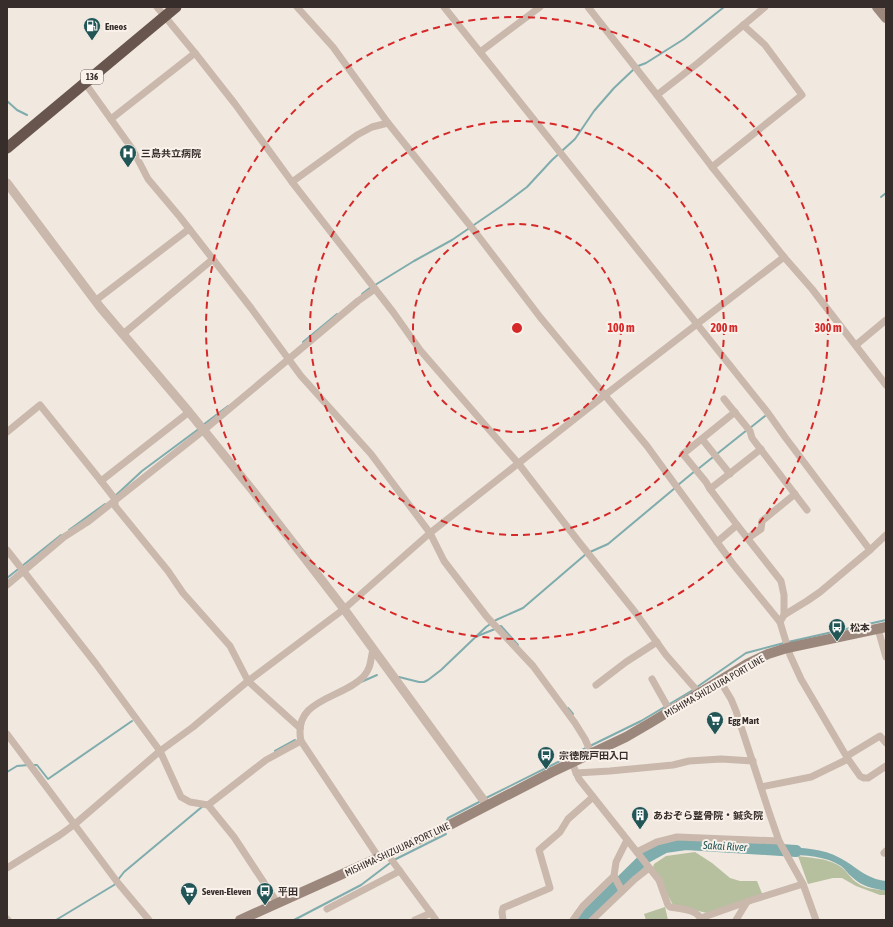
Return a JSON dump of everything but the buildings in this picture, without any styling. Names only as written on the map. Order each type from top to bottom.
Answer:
[{"type":"highway","name":"136","points":[[7,139],[162,11],[176,7]]},
{"type":"highway","name":"136","points":[[7,148],[85,83],[162,11]]},
{"type":"main road","points":[[877,7],[886,18]]},
{"type":"main road","name":"MISHIMA SHIZUURA PORT LINE","points":[[484,801],[626,737],[700,694],[747,664],[768,654],[787,648],[882,628]]},
{"type":"main road","name":"MISHIMA-SHIZUURA PORT LINE","points":[[240,920],[438,831],[484,801]]},
{"type":"street","points":[[297,7],[333,47],[388,123],[476,233],[540,317],[647,446],[733,564],[780,622],[787,648],[801,679],[847,758],[860,776],[864,778],[871,777],[886,766]]},
{"type":"street","points":[[444,7],[768,413],[870,550]]},
{"type":"street","points":[[480,52],[540,7]]},
{"type":"street","points":[[588,7],[712,167],[784,257],[883,376],[886,385]]},
{"type":"street","points":[[657,95],[765,7]]},
{"type":"street","points":[[162,11],[420,350],[518,463],[658,642],[666,655],[700,694]]},
{"type":"street","points":[[712,167],[802,95],[765,45],[743,25]]},
{"type":"street","points":[[111,120],[195,53]]},
{"type":"street","points":[[85,83],[136,155],[148,179],[213,259],[301,376],[371,454],[430,533],[444,561],[487,617],[533,666],[575,723],[585,739],[591,753]]},
{"type":"street","points":[[292,182],[357,134],[372,127],[388,123]]},
{"type":"street","points":[[7,183],[95,301],[189,412],[253,491],[344,609],[484,801]]},
{"type":"street","points":[[95,301],[189,229]]},
{"type":"street","points":[[7,868],[75,824],[160,751],[193,727],[248,681],[344,609],[430,533],[605,395],[784,257]]},
{"type":"street","points":[[123,334],[213,259]]},
{"type":"street","points":[[7,585],[64,538],[115,501],[202,428],[375,289]]},
{"type":"street","points":[[856,345],[886,320]]},
{"type":"street","points":[[724,399],[750,431],[752,438],[807,510]]},
{"type":"street","points":[[7,432],[40,405],[101,481],[115,501],[115,506],[168,571],[183,593],[230,646],[248,681],[300,728]]},
{"type":"street","points":[[101,481],[189,412]]},
{"type":"street","points":[[735,412],[683,454],[781,581],[783,587],[784,614],[780,622]]},
{"type":"street","points":[[702,439],[730,474]]},
{"type":"street","points":[[710,489],[761,449]]},
{"type":"street","points":[[748,538],[761,529],[762,521],[795,494]]},
{"type":"street","points":[[717,542],[737,525]]},
{"type":"street","points":[[784,614],[807,601],[870,550],[886,535]]},
{"type":"street","points":[[7,550],[96,664],[160,751],[181,797],[190,802],[208,805],[234,837],[278,904]]},
{"type":"street","points":[[882,628],[886,657]]},
{"type":"street","points":[[596,685],[626,662],[658,642]]},
{"type":"street","points":[[373,650],[370,666],[364,676],[353,684],[314,706],[303,718],[300,728],[302,742],[384,856],[400,871],[436,920]]},
{"type":"street","points":[[652,679],[670,712]]},
{"type":"street","points":[[720,681],[731,699],[736,711],[780,842],[803,884],[816,920]]},
{"type":"street","points":[[7,734],[118,883],[149,920]]},
{"type":"street","points":[[761,787],[811,777],[847,758],[883,734],[886,743]]},
{"type":"street","points":[[208,805],[266,760],[302,742]]},
{"type":"street","points":[[576,773],[674,765],[689,761],[721,759],[753,761]]},
{"type":"street","points":[[572,762],[579,779],[661,883],[670,907],[695,913],[701,919],[803,884]]},
{"type":"street","points":[[503,920],[503,908],[550,888],[539,850],[560,832],[568,820],[593,797]]},
{"type":"street","points":[[638,854],[657,842],[677,837],[780,842]]},
{"type":"street","points":[[621,890],[614,877],[616,862],[627,840]]},
{"type":"street","points":[[592,920],[621,890],[648,867]]},
{"type":"street","points":[[327,909],[400,871]]},
{"type":"street","points":[[573,920],[578,912],[614,877]]},
{"type":"street","points":[[736,920],[747,902]]},
{"type":"street","points":[[415,920],[430,913]]},
{"type":"green space","points":[[695,852],[712,863],[730,878],[740,881],[757,881],[763,896],[707,913],[673,905],[653,867],[654,864],[666,856]]},
{"type":"green space","points":[[798,856],[829,861],[841,867],[859,884],[886,891],[886,895],[880,895],[856,886],[842,878],[833,878],[808,884]]},
{"type":"green space","points":[[665,907],[668,920],[646,920],[644,914]]},
{"type":"water","points":[[783,847],[812,849],[827,852],[846,861],[873,878],[886,881],[886,891],[868,887],[860,883],[841,866],[829,860],[801,855],[787,855]]},
{"type":"waterway","points":[[638,66],[646,63],[684,39],[724,7]]},
{"type":"waterway","points":[[375,285],[452,240],[527,187],[552,160],[575,139],[594,111],[614,88],[634,69]]},
{"type":"waterway","points":[[7,101],[17,110],[27,115]]},
{"type":"waterway","points":[[881,197],[886,193]]},
{"type":"waterway","points":[[362,294],[371,287]]},
{"type":"waterway","points":[[303,342],[337,314]]},
{"type":"waterway","points":[[203,425],[228,406]]},
{"type":"waterway","points":[[750,428],[765,416]]},
{"type":"waterway","points":[[114,497],[142,471],[200,428]]},
{"type":"waterway","points":[[698,469],[747,430]]},
{"type":"waterway","points":[[678,485],[695,471]]},
{"type":"waterway","points":[[590,552],[608,544],[675,488]]},
{"type":"waterway","points":[[69,530],[105,504]]},
{"type":"waterway","points":[[7,578],[61,535]]},
{"type":"waterway","points":[[399,677],[419,682],[428,680],[441,670],[486,627],[496,620],[523,608],[586,554]]},
{"type":"waterway","points":[[788,642],[886,620]]},
{"type":"waterway","points":[[499,627],[501,626],[518,645]]},
{"type":"waterway","points":[[475,637],[495,629]]},
{"type":"waterway","points":[[697,687],[746,653],[784,643]]},
{"type":"waterway","points":[[361,682],[377,675]]},
{"type":"waterway","points":[[590,746],[641,721],[693,690]]},
{"type":"waterway","points":[[568,708],[573,714]]},
{"type":"waterway","points":[[32,765],[37,765],[48,779],[132,721]]},
{"type":"waterway","points":[[275,751],[295,740]]},
{"type":"waterway","points":[[486,798],[586,748]]},
{"type":"waterway","points":[[7,772],[17,766],[28,765]]},
{"type":"waterway","points":[[447,820],[448,818],[481,801]]},
{"type":"waterway","points":[[56,920],[114,885],[124,872],[203,806]]},
{"type":"waterway","points":[[394,860],[446,834]]},
{"type":"waterway","name":"Sakai River","points":[[582,920],[645,858],[665,847],[686,844],[796,851]]},
{"type":"waterway","points":[[294,920],[361,885],[390,863]]},
{"type":"place","name":"Eneos","points":[[92,41]]},
{"type":"place","name":"三島共立病院","points":[[128,168]]},
{"type":"place","name":"松本","points":[[837,642]]},
{"type":"place","name":"Egg Mart","points":[[715,735]]},
{"type":"place","name":"宗徳院戸田入口","points":[[546,770]]},
{"type":"place","name":"あおぞら整骨院・鍼灸院","points":[[640,830]]},
{"type":"place","name":"Seven-Eleven","points":[[189,906]]},
{"type":"place","name":"平田","points":[[265,906]]}]
